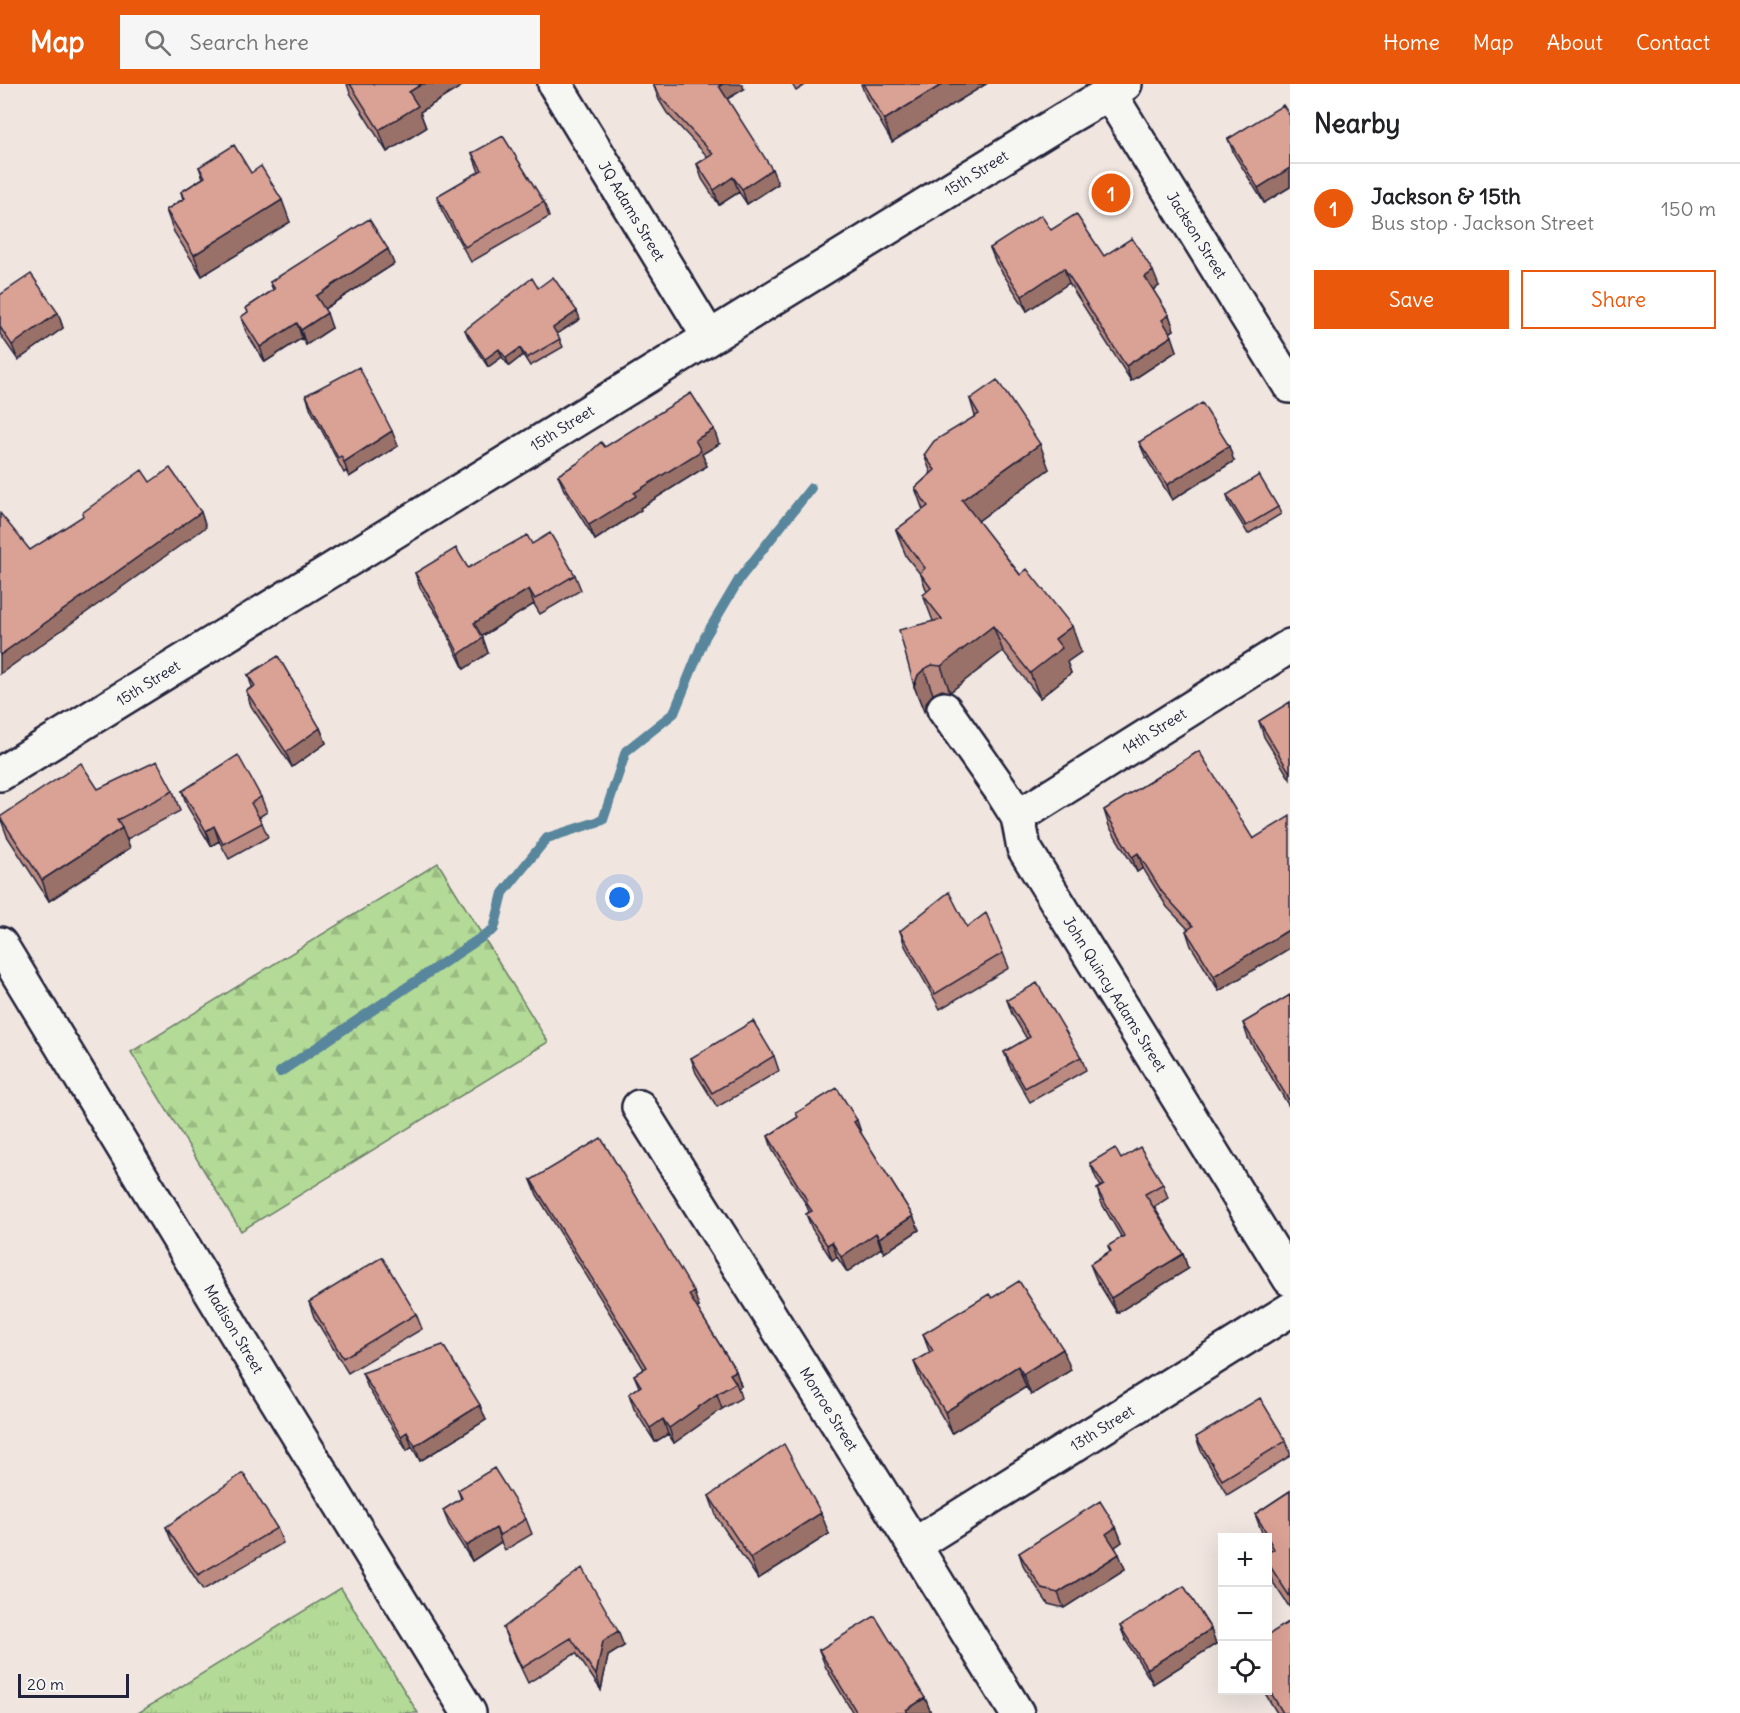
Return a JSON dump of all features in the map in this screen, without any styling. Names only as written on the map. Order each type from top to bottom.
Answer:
[{"type":"street","name":"JQ Adams Street","points":[[555,84],[709,337]]},
{"type":"street","name":"15th Street","points":[[0,774],[1063,120],[1113,87]]},
{"type":"street","name":"Jackson Street","points":[[1113,87],[1290,386]]},
{"type":"street","name":"14th Street","points":[[1017,817],[1290,646]]},
{"type":"street","name":"John Quincy Adams Street","points":[[944,709],[1001,790],[1017,817],[1024,848],[1290,1279]]},
{"type":"street","name":"Madison Street","points":[[0,944],[469,1713]]},
{"type":"street","name":"Monroe Street","points":[[639,1107],[1017,1713]]},
{"type":"street","name":"13th Street","points":[[914,1545],[1290,1310]]},
{"type":"green space","points":[[438,863],[548,1042],[241,1231],[131,1052]]},
{"type":"green space","points":[[341,1588],[418,1713],[138,1713]]},
{"type":"building","points":[[350,84],[422,84],[409,92],[418,106],[379,130]]},
{"type":"building","points":[[653,84],[723,84],[719,86],[772,169],[742,189],[733,177],[714,190],[697,164],[713,154],[661,98]]},
{"type":"building","points":[[863,84],[943,84],[884,120]]},
{"type":"building","points":[[1283,105],[1290,116],[1290,168],[1258,188],[1228,139]]},
{"type":"building","points":[[503,136],[544,202],[465,247],[437,196],[482,170],[472,153]]},
{"type":"building","points":[[234,145],[251,173],[261,166],[282,200],[194,255],[166,210],[185,198],[181,192],[205,177],[199,167]]},
{"type":"building","points":[[1076,214],[1104,256],[1132,238],[1153,271],[1145,277],[1169,315],[1162,320],[1172,336],[1126,366],[1064,268],[1022,296],[990,248],[1041,215],[1051,230]]},
{"type":"building","points":[[369,219],[388,249],[316,296],[327,313],[301,330],[297,323],[260,347],[241,317],[248,312],[246,308],[275,289],[270,282]]},
{"type":"building","points":[[31,274],[58,313],[12,345],[0,327],[0,295]]},
{"type":"building","points":[[553,277],[577,311],[553,328],[560,339],[527,358],[520,348],[506,358],[499,349],[485,359],[465,330],[532,278],[538,288]]},
{"type":"building","points":[[359,367],[392,431],[344,462],[341,456],[338,458],[306,395]]},
{"type":"building","points":[[997,380],[1040,444],[962,500],[1020,575],[1027,569],[1072,626],[1055,639],[1062,648],[1030,673],[993,626],[941,666],[932,665],[924,669],[918,675],[914,686],[899,630],[942,619],[923,595],[931,588],[920,573],[925,568],[896,530],[928,506],[915,488],[935,470],[924,455],[934,441],[979,414],[970,399]]},
{"type":"building","points":[[691,393],[714,429],[695,440],[701,451],[634,493],[636,496],[589,525],[558,475],[578,463],[601,442],[605,447]]},
{"type":"building","points":[[1202,403],[1229,446],[1167,485],[1139,442]]},
{"type":"building","points":[[170,468],[201,512],[0,655],[0,513],[30,550],[83,516],[82,513],[142,470],[150,482]]},
{"type":"building","points":[[1259,475],[1278,507],[1246,526],[1227,495]]},
{"type":"building","points":[[550,533],[575,575],[535,599],[529,589],[474,623],[483,638],[459,654],[415,573],[456,548],[468,568],[527,535],[532,544]]},
{"type":"building","points":[[278,656],[320,728],[286,752],[246,691],[255,686],[248,675]]},
{"type":"building","points":[[1290,702],[1290,773],[1259,721]]},
{"type":"building","points":[[1199,751],[1253,839],[1290,816],[1290,929],[1214,976],[1186,931],[1193,926],[1162,892],[1138,853],[1132,857],[1104,810]]},
{"type":"building","points":[[238,755],[261,797],[251,803],[262,823],[223,844],[214,826],[206,831],[182,791]]},
{"type":"building","points":[[157,761],[173,791],[117,820],[122,828],[42,880],[0,817],[81,763],[98,789]]},
{"type":"building","points":[[949,892],[967,927],[986,913],[1003,953],[935,994],[900,931]]},
{"type":"building","points":[[1037,983],[1081,1057],[1025,1088],[1004,1052],[1030,1037],[1007,1000]]},
{"type":"building","points":[[1290,995],[1290,1102],[1243,1023]]},
{"type":"building","points":[[753,1021],[774,1056],[712,1093],[691,1058]]},
{"type":"building","points":[[837,1088],[857,1120],[854,1122],[913,1216],[879,1238],[876,1233],[841,1257],[832,1242],[827,1245],[806,1214],[812,1211],[805,1201],[807,1200],[768,1136],[798,1117],[796,1113]]},
{"type":"building","points":[[601,1138],[694,1292],[689,1295],[736,1371],[730,1374],[736,1383],[669,1428],[663,1419],[650,1428],[629,1394],[641,1386],[634,1375],[647,1367],[531,1180]]},
{"type":"building","points":[[1140,1147],[1163,1184],[1145,1194],[1183,1254],[1111,1298],[1090,1264],[1111,1251],[1108,1246],[1124,1236],[1097,1189],[1104,1185],[1090,1163],[1115,1148],[1121,1159]]},
{"type":"building","points":[[382,1257],[416,1314],[343,1358],[309,1302]]},
{"type":"building","points":[[1019,1281],[1063,1349],[1023,1374],[1018,1366],[945,1412],[914,1362],[933,1351],[923,1334],[989,1294],[992,1298]]},
{"type":"building","points":[[443,1345],[480,1405],[415,1446],[407,1432],[401,1436],[362,1373]]},
{"type":"building","points":[[1260,1398],[1286,1441],[1222,1480],[1196,1437]]},
{"type":"building","points":[[784,1444],[821,1513],[750,1558],[709,1496]]},
{"type":"building","points":[[494,1468],[526,1519],[500,1535],[496,1528],[466,1546],[443,1510],[462,1498],[458,1490]]},
{"type":"building","points":[[243,1473],[277,1528],[198,1575],[166,1527]]},
{"type":"building","points":[[1290,1491],[1290,1597],[1272,1569],[1272,1550],[1274,1549],[1272,1533],[1267,1533],[1255,1514]]},
{"type":"building","points":[[1100,1501],[1116,1527],[1106,1534],[1119,1554],[1058,1593],[1042,1589],[1019,1553]]},
{"type":"building","points":[[582,1568],[618,1631],[603,1641],[596,1675],[571,1638],[522,1668],[503,1628]]},
{"type":"building","points":[[1184,1586],[1211,1629],[1147,1669],[1120,1626]]},
{"type":"building","points":[[875,1616],[925,1698],[906,1710],[908,1713],[857,1713],[819,1650]]},
{"type":"building","points":[[1290,1621],[1290,1713],[1283,1713],[1272,1695],[1272,1632]]},
{"type":"waterway","points":[[280,1072],[494,929],[503,893],[547,838],[603,820],[626,751],[674,713],[705,637],[740,578],[811,488]]},
{"type":"place","name":"Jackson & 15th","points":[[1111,193]]}]
